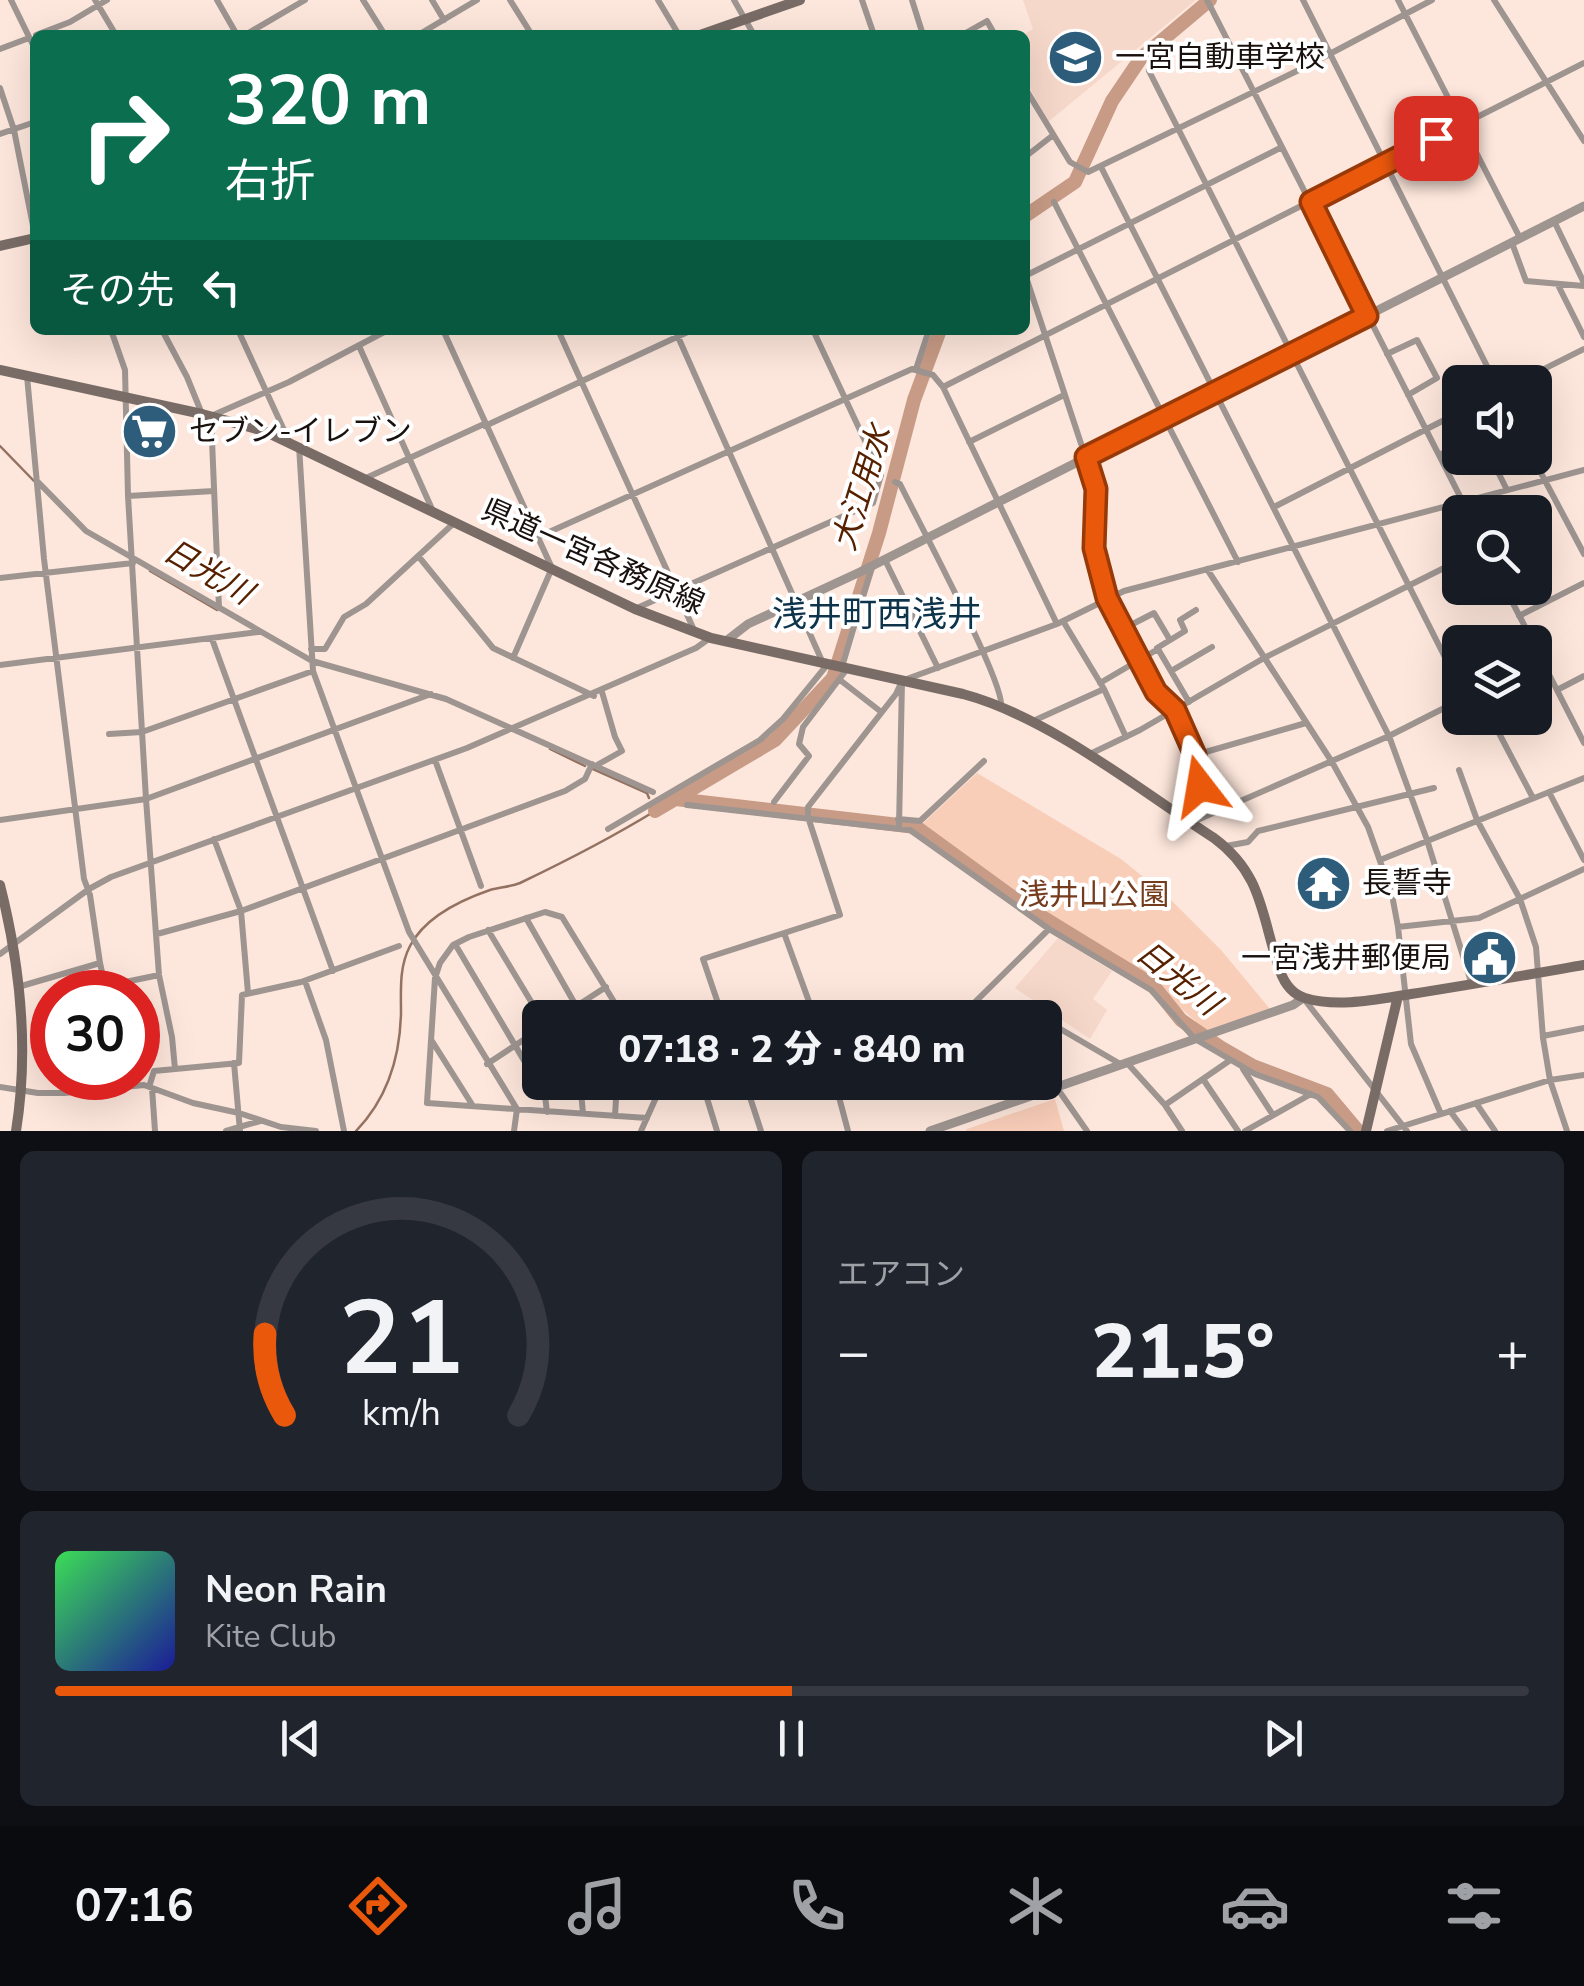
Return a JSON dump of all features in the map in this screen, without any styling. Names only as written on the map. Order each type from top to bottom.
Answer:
[{"type":"main road","points":[[715,30],[800,0]]},
{"type":"main road","points":[[0,246],[30,238]]},
{"type":"main road","name":"県道一宮各務原線","points":[[0,370],[240,422],[294,443],[635,609],[695,633],[1001,706],[1226,846],[1245,867],[1258,891],[1282,976],[1303,998]]},
{"type":"main road","points":[[0,885],[14,945],[18,987],[22,1057],[16,1131]]},
{"type":"main road","points":[[1303,998],[1349,1001],[1401,995],[1584,965]]},
{"type":"main road","points":[[1366,1131],[1401,995]]},
{"type":"street","points":[[11,0],[30,31]]},
{"type":"street","points":[[49,30],[106,0]]},
{"type":"street","points":[[217,0],[238,30]]},
{"type":"street","points":[[250,30],[305,0]]},
{"type":"street","points":[[362,0],[382,30]]},
{"type":"street","points":[[432,0],[444,20]]},
{"type":"street","points":[[427,30],[477,0]]},
{"type":"street","points":[[510,0],[529,30]]},
{"type":"street","points":[[658,0],[676,30]]},
{"type":"street","points":[[734,0],[752,30]]},
{"type":"street","points":[[862,0],[872,30]]},
{"type":"street","points":[[912,0],[921,30]]},
{"type":"street","points":[[1304,0],[1486,365]]},
{"type":"street","points":[[1398,0],[1516,240],[1526,281],[1584,284],[1554,221]]},
{"type":"street","points":[[1030,97],[1052,136],[1075,166],[1085,172],[1330,54],[1432,0]]},
{"type":"street","points":[[1494,0],[1584,141]]},
{"type":"street","points":[[1209,2],[1459,495]]},
{"type":"street","points":[[96,3],[113,30]]},
{"type":"street","points":[[971,30],[987,21],[992,30]]},
{"type":"street","points":[[0,49],[30,37]]},
{"type":"street","points":[[943,387],[1584,63]]},
{"type":"street","points":[[1148,71],[1442,651]]},
{"type":"street","points":[[0,88],[14,130],[30,212]]},
{"type":"street","points":[[0,134],[30,124]]},
{"type":"street","points":[[1030,152],[1052,136]]},
{"type":"street","points":[[1030,272],[1282,147]]},
{"type":"street","points":[[1100,167],[1390,736],[1472,985]]},
{"type":"street","points":[[1054,202],[1238,562]]},
{"type":"street","points":[[726,641],[748,624],[860,572],[1584,206]]},
{"type":"street","points":[[1557,284],[1583,334]]},
{"type":"street","points":[[1030,289],[1096,489],[1094,548],[1107,598],[1156,692],[1175,710],[1195,755],[1204,817]]},
{"type":"street","points":[[114,335],[126,370],[128,496],[159,970]]},
{"type":"street","points":[[165,335],[206,415],[220,609]]},
{"type":"street","points":[[240,335],[294,443],[313,671],[411,935],[517,1109],[513,1131]]},
{"type":"street","points":[[206,415],[268,391],[379,335]]},
{"type":"street","points":[[445,335],[552,568],[513,658]]},
{"type":"street","points":[[560,335],[695,633]]},
{"type":"street","points":[[366,478],[672,335]]},
{"type":"street","points":[[677,335],[798,602],[840,680],[880,712]]},
{"type":"street","points":[[635,609],[873,503],[881,476],[815,335]]},
{"type":"street","points":[[916,369],[927,335]]},
{"type":"street","points":[[1387,354],[1417,340],[1437,378],[1408,395]]},
{"type":"street","points":[[360,346],[432,510]]},
{"type":"street","points":[[1552,365],[1584,349]]},
{"type":"street","points":[[538,537],[905,370],[927,372],[943,387],[1060,623],[1102,686],[1126,737]]},
{"type":"street","points":[[27,376],[56,658],[84,880],[102,970]]},
{"type":"street","points":[[970,442],[1064,395]]},
{"type":"street","points":[[1274,508],[1442,421]]},
{"type":"street","points":[[1487,495],[1584,470]]},
{"type":"street","points":[[1500,475],[1507,490]]},
{"type":"street","points":[[1543,475],[1584,554]]},
{"type":"street","points":[[895,482],[900,484],[1002,696],[1001,706]]},
{"type":"street","points":[[38,483],[86,532],[312,661],[432,694],[653,792]]},
{"type":"street","points":[[128,496],[214,490]]},
{"type":"street","points":[[716,1000],[702,960],[840,915],[808,817],[811,802],[896,694],[902,681],[1060,623],[1107,598],[1442,506]]},
{"type":"street","points":[[311,649],[325,649],[344,617],[366,604],[454,522]]},
{"type":"street","points":[[419,558],[493,648],[594,696]]},
{"type":"street","points":[[884,559],[938,668]]},
{"type":"street","points":[[0,578],[133,560]]},
{"type":"street","points":[[608,829],[760,740],[783,719],[835,665],[873,565]]},
{"type":"street","points":[[1207,569],[1357,806],[1380,860],[1398,927],[1401,995],[1411,1044],[1440,1114]]},
{"type":"street","points":[[1087,756],[1264,658],[1442,569]]},
{"type":"street","points":[[1519,616],[1584,584]]},
{"type":"street","points":[[1514,605],[1524,625]]},
{"type":"street","points":[[1032,722],[1102,686],[1185,632],[1180,620],[1196,610]]},
{"type":"street","points":[[1122,629],[1154,613],[1170,640]]},
{"type":"street","points":[[0,665],[260,632]]},
{"type":"street","points":[[0,954],[89,890],[151,862],[516,729],[594,696],[711,638]]},
{"type":"street","points":[[212,640],[333,970]]},
{"type":"street","points":[[1171,671],[1212,646]]},
{"type":"street","points":[[1157,650],[1189,702]]},
{"type":"street","points":[[109,734],[142,732],[313,671]]},
{"type":"street","points":[[1557,690],[1584,676]]},
{"type":"street","points":[[774,802],[809,756],[799,744],[802,726],[840,680]]},
{"type":"street","points":[[899,823],[902,681]]},
{"type":"street","points":[[1552,682],[1584,743]]},
{"type":"street","points":[[157,934],[302,889],[565,791],[585,779],[594,765],[622,751],[614,737],[602,692]]},
{"type":"street","points":[[0,820],[146,799],[432,694]]},
{"type":"street","points":[[1191,822],[1390,736],[1442,709]]},
{"type":"street","points":[[1195,755],[1306,723]]},
{"type":"street","points":[[1500,735],[1533,798]]},
{"type":"street","points":[[435,760],[482,886]]},
{"type":"street","points":[[687,805],[899,823],[920,820],[984,761]]},
{"type":"street","points":[[1458,770],[1477,820],[1520,899],[1536,947],[1542,1036],[1550,1080],[1567,1131]]},
{"type":"street","points":[[1380,860],[1584,778]]},
{"type":"street","points":[[1226,846],[1248,842],[1258,831],[1434,788]]},
{"type":"street","points":[[1549,792],[1584,860]]},
{"type":"street","points":[[899,823],[1049,928],[1150,990],[1195,1039],[1243,1068],[1312,1094],[1334,1110],[1350,1131]]},
{"type":"street","points":[[214,838],[242,910],[248,993]]},
{"type":"street","points":[[1398,927],[1479,918],[1584,869]]},
{"type":"street","points":[[614,1000],[562,916],[546,912],[455,944],[440,962],[435,978],[427,1103],[647,1118]]},
{"type":"street","points":[[526,918],[573,1000]]},
{"type":"street","points":[[977,1000],[1049,928]]},
{"type":"street","points":[[488,930],[530,1000]]},
{"type":"street","points":[[784,933],[808,1000]]},
{"type":"street","points":[[455,944],[546,1096],[547,1112]]},
{"type":"street","points":[[160,1070],[239,1062],[242,995],[305,981],[399,946]]},
{"type":"street","points":[[18,987],[100,963]]},
{"type":"street","points":[[160,979],[175,1068]]},
{"type":"street","points":[[305,981],[326,1040],[344,1131]]},
{"type":"street","points":[[585,1000],[606,987]]},
{"type":"street","points":[[1062,1086],[1293,1005],[1303,998],[1405,1128]]},
{"type":"street","points":[[1542,1036],[1584,1028]]},
{"type":"street","points":[[1062,1030],[1126,1065],[1165,1105],[1182,1131]]},
{"type":"street","points":[[432,1040],[473,1106]]},
{"type":"street","points":[[487,1064],[522,1040]]},
{"type":"street","points":[[1165,1105],[1229,1061]]},
{"type":"street","points":[[234,1063],[240,1129]]},
{"type":"street","points":[[1243,1068],[1273,1115]]},
{"type":"street","points":[[1387,1131],[1550,1080],[1584,1075]]},
{"type":"street","points":[[1203,1080],[1242,1131],[1312,1094]]},
{"type":"street","points":[[0,1086],[30,1091]]},
{"type":"street","points":[[160,1092],[281,1127],[316,1131]]},
{"type":"street","points":[[1062,1095],[1087,1131]]},
{"type":"street","points":[[151,1100],[155,1131]]},
{"type":"street","points":[[582,1100],[583,1113]]},
{"type":"street","points":[[615,1116],[616,1100]]},
{"type":"street","points":[[642,1131],[654,1100]]},
{"type":"street","points":[[708,1100],[717,1131]]},
{"type":"street","points":[[751,1100],[761,1131]]},
{"type":"street","points":[[840,1100],[848,1131]]},
{"type":"street","points":[[930,1131],[952,1128],[1023,1100]]},
{"type":"street","points":[[1476,1103],[1496,1131]]},
{"type":"street","points":[[1450,1111],[1465,1131]]},
{"type":"street","points":[[226,1131],[262,1120]]},
{"type":"shaded area","name":"一宮自動車学校","points":[[1023,0],[1196,0],[1048,122],[1030,88],[1033,29]]},
{"type":"shaded area","points":[[1058,938],[1112,971],[1093,999],[1107,1010],[1090,1039],[1062,1020],[1062,1000],[1033,1000],[1015,988]]},
{"type":"green space","name":"浅井山公園","points":[[977,773],[1121,859],[1167,896],[1221,950],[1270,1009],[1207,1031],[1154,985],[998,887],[920,826]]},
{"type":"green space","points":[[1055,1100],[1064,1131],[966,1131]]},
{"type":"waterway","name":"大江用水","points":[[1030,213],[1075,182],[1112,101],[1141,58],[1210,0]]},
{"type":"waterway","name":"大江用水","points":[[655,811],[775,740],[833,678],[879,533],[914,400],[938,335]]},
{"type":"waterway","name":"日光川","points":[[0,446],[34,481]]},
{"type":"waterway","name":"日光川","points":[[150,571],[217,610]]},
{"type":"waterway","name":"日光川","points":[[550,749],[585,766]]},
{"type":"waterway","name":"日光川","points":[[593,769],[647,793],[649,798]]},
{"type":"waterway","name":"日光川","points":[[676,799],[916,827],[1026,907],[1153,985],[1181,1020],[1220,1047],[1253,1066],[1327,1094],[1358,1131]]},
{"type":"waterway","points":[[356,1131],[376,1105],[390,1076],[400,1029],[404,962],[425,926],[467,899],[520,883],[588,849],[655,811],[653,807]]},
{"type":"place","name":"一宮自動車学校","points":[[1076,57]]},
{"type":"place","name":"セブン-イレブン","points":[[150,431]]},
{"type":"place","name":"長誓寺","points":[[1323,883]]},
{"type":"place","name":"一宮浅井郵便局","points":[[1490,958]]},
{"type":"district","name":"浅井町西浅井","points":[[877,614]]},
{"type":"route","points":[[1200,786],[1195,755],[1175,710],[1156,692],[1107,598],[1094,548],[1096,489],[1086,457],[1367,316],[1311,202],[1436,138]]}]
